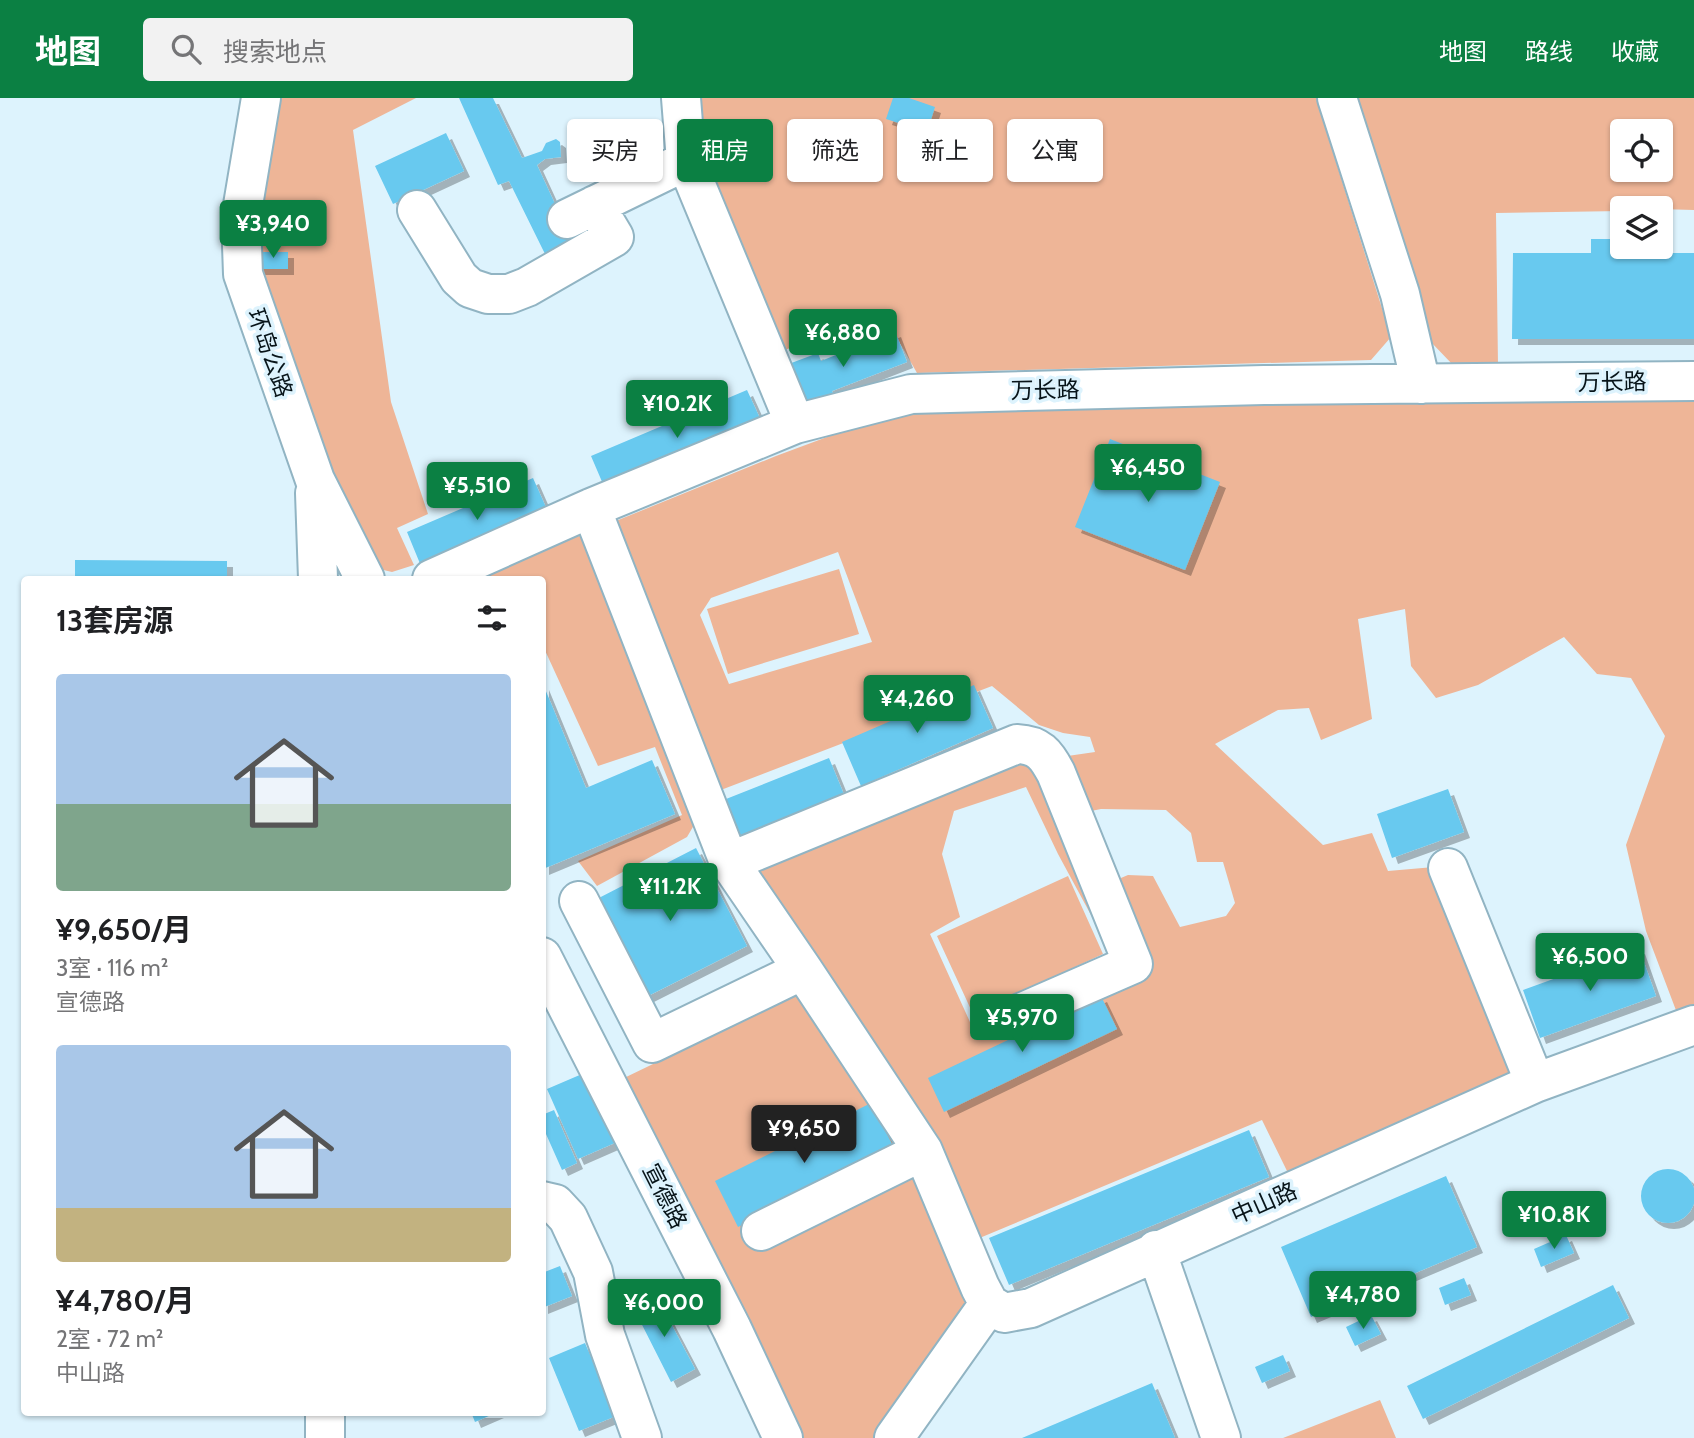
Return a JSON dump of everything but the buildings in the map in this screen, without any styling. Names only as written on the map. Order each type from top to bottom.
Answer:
[{"type":"street","name":"环岛公路","points":[[261,98],[240,217],[243,274],[314,480]]},
{"type":"street","points":[[1337,98],[1400,294],[1421,384]]},
{"type":"street","points":[[677,100],[680,119]]},
{"type":"street","points":[[417,210],[459,278],[470,288],[488,294],[509,294],[527,287],[614,237],[581,212],[677,165]]},
{"type":"street","points":[[695,182],[795,424]]},
{"type":"street","name":"万长路","points":[[439,576],[591,508],[795,424],[911,394],[1264,385],[1694,381]]},
{"type":"street","points":[[314,480],[318,576]]},
{"type":"street","points":[[314,480],[363,576]]},
{"type":"street","points":[[591,508],[729,862],[923,1151],[989,1304],[894,1438]]},
{"type":"street","points":[[729,862],[1017,744],[1031,745],[1046,754],[1133,964],[1007,1019]]},
{"type":"street","points":[[1448,868],[1535,1083]]},
{"type":"street","points":[[579,901],[652,1043],[803,970]]},
{"type":"street","name":"宣德路","points":[[546,965],[732,1329],[783,1438]]},
{"type":"street","name":"中山路","points":[[989,1304],[1004,1313],[1031,1308],[1535,1083],[1694,1025]]},
{"type":"street","points":[[761,1231],[923,1151]]},
{"type":"street","points":[[546,1202],[555,1204],[568,1218],[593,1272],[605,1335],[634,1436]]},
{"type":"street","points":[[1156,1250],[1221,1438]]},
{"type":"street","points":[[325,1416],[325,1438]]},
{"type":"shaded area","points":[[281,98],[416,98],[353,130],[391,402],[428,514],[397,528],[414,565],[392,572],[375,568],[343,510],[264,294],[259,250],[261,212]]},
{"type":"shaded area","points":[[694,98],[1316,98],[1391,337],[1371,360],[917,373],[884,315],[779,352],[708,182],[773,182],[773,119],[690,119]]},
{"type":"shaded area","points":[[1354,98],[1694,98],[1694,210],[1673,209],[1673,196],[1610,196],[1610,211],[1496,213],[1498,365],[1453,365],[1429,340]]},
{"type":"shaded area","points":[[1694,397],[1694,1004],[1677,1013],[1646,931],[1626,845],[1665,736],[1631,678],[1597,674],[1564,637],[1478,685],[1436,698],[1411,666],[1405,609],[1358,619],[1372,719],[1321,740],[1309,708],[1278,710],[1215,744],[1323,845],[1372,833],[1388,871],[1434,867],[1516,1076],[1288,1173],[1262,1120],[946,1252],[966,1305],[876,1438],[800,1438],[622,1079],[800,993],[757,869],[1013,764],[1095,752],[1090,737],[1063,733],[1039,725],[992,686],[713,793],[687,837],[597,886],[578,861],[682,815],[655,747],[598,766],[546,653],[546,576],[480,576],[862,424],[969,404]],"holes":[[[838,552],[872,642],[729,684],[700,615],[711,598]],[[1026,787],[1058,854],[1111,952],[970,1022],[930,934],[960,917],[942,854],[954,811]],[[1101,809],[1166,810],[1191,833],[1197,862],[1223,862],[1235,903],[1226,916],[1180,927],[1153,876],[1128,875],[1095,889],[1086,812]]]},
{"type":"shaded area","points":[[839,569],[859,634],[728,674],[707,609]]},
{"type":"shaded area","points":[[1068,876],[1103,954],[973,1014],[937,936]]},
{"type":"shaded area","points":[[1380,1400],[1396,1438],[1283,1438]]}]
